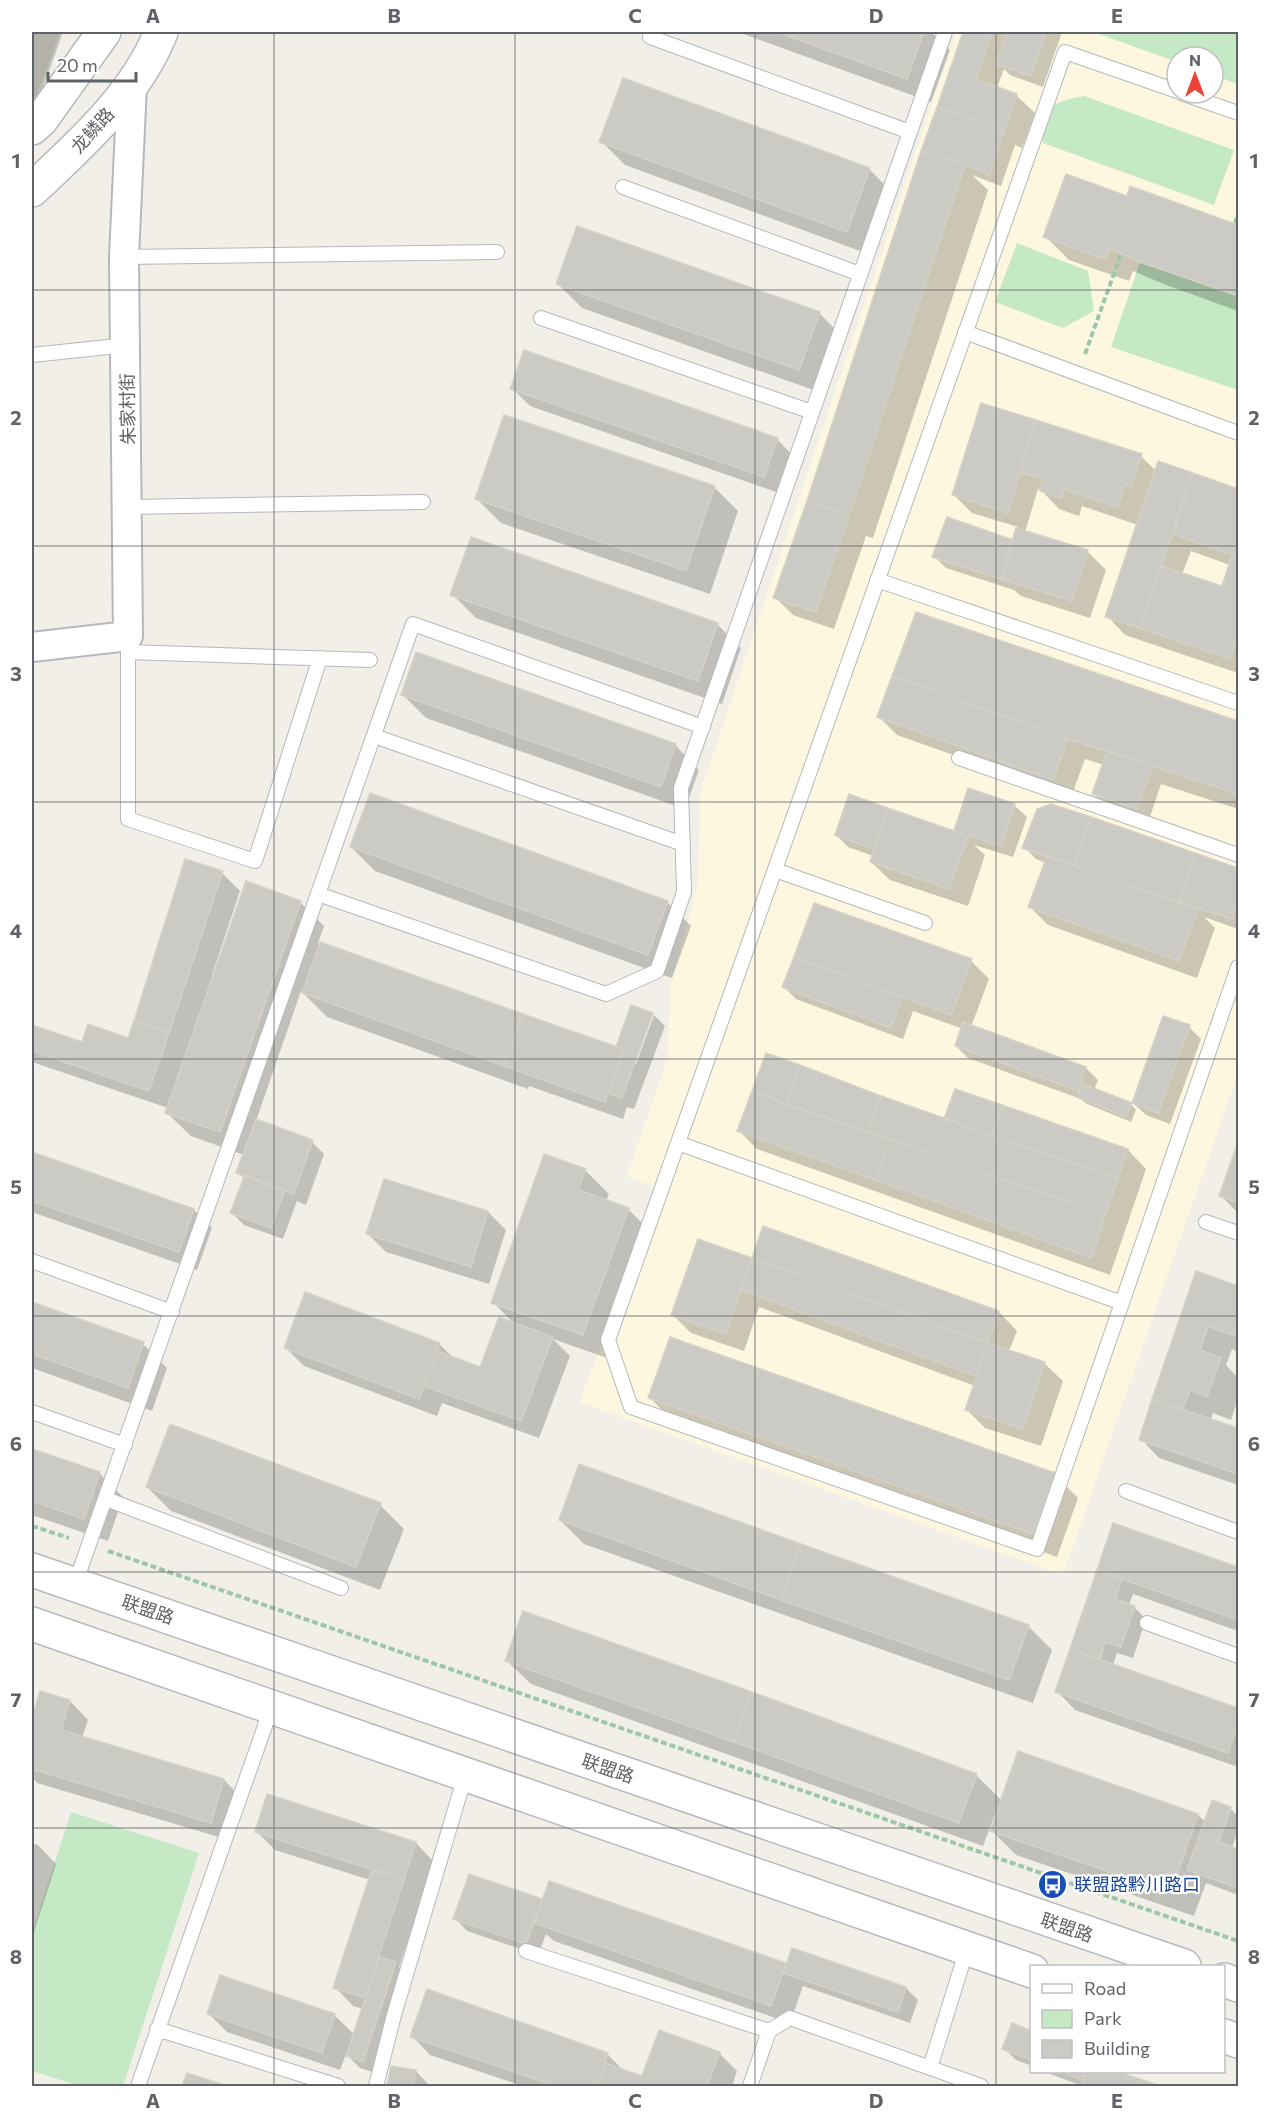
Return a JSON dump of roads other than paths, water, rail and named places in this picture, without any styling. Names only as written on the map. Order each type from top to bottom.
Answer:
[{"type":"main road","points":[[32,128],[41,120],[104,32]]},
{"type":"main road","name":"龙鳞路","points":[[32,190],[73,152],[132,85],[154,50],[161,32]]},
{"type":"main road","name":"联盟路","points":[[32,1570],[1181,1965]]},
{"type":"main road","points":[[32,1624],[1030,1970]]},
{"type":"street","name":"朱家村街","points":[[128,644],[124,257],[132,85]]},
{"type":"street","points":[[32,647],[128,644]]},
{"type":"lane","points":[[318,894],[606,994],[657,970],[684,892],[681,788],[945,32]]},
{"type":"lane","points":[[650,37],[910,132]]},
{"type":"lane","points":[[1165,88],[1065,52],[608,1340],[631,1407],[1037,1550],[1239,967]]},
{"type":"lane","points":[[1216,105],[1239,113]]},
{"type":"lane","points":[[623,187],[860,274]]},
{"type":"lane","points":[[124,257],[497,252]]},
{"type":"lane","points":[[541,318],[812,412]]},
{"type":"lane","points":[[965,332],[1239,433]]},
{"type":"lane","points":[[32,355],[126,345]]},
{"type":"lane","points":[[128,507],[423,502]]},
{"type":"lane","points":[[877,580],[1239,703]]},
{"type":"lane","points":[[75,1584],[413,624],[703,727]]},
{"type":"lane","points":[[320,658],[255,861],[128,819],[128,644],[369,660]]},
{"type":"lane","points":[[374,736],[683,844]]},
{"type":"lane","points":[[959,758],[1239,855]]},
{"type":"lane","points":[[775,870],[926,923]]},
{"type":"lane","points":[[678,1143],[1122,1303]]},
{"type":"lane","points":[[1206,1222],[1239,1233]]},
{"type":"lane","points":[[32,1261],[172,1312]]},
{"type":"lane","points":[[32,1412],[125,1445]]},
{"type":"lane","points":[[1126,1491],[1239,1532]]},
{"type":"lane","points":[[106,1499],[341,1588]]},
{"type":"lane","points":[[1147,1623],[1239,1656]]},
{"type":"lane","points":[[138,2086],[261,1737],[269,1707]]},
{"type":"lane","points":[[376,2086],[394,2015],[465,1776]]},
{"type":"lane","points":[[930,2068],[966,1949]]},
{"type":"lane","points":[[526,1951],[769,2031]]},
{"type":"lane","points":[[750,2086],[769,2031],[790,2018],[981,2086]]},
{"type":"lane","points":[[157,2029],[338,2086]]},
{"type":"place","name":"联盟路黔川路口","points":[[1053,1884]]}]
